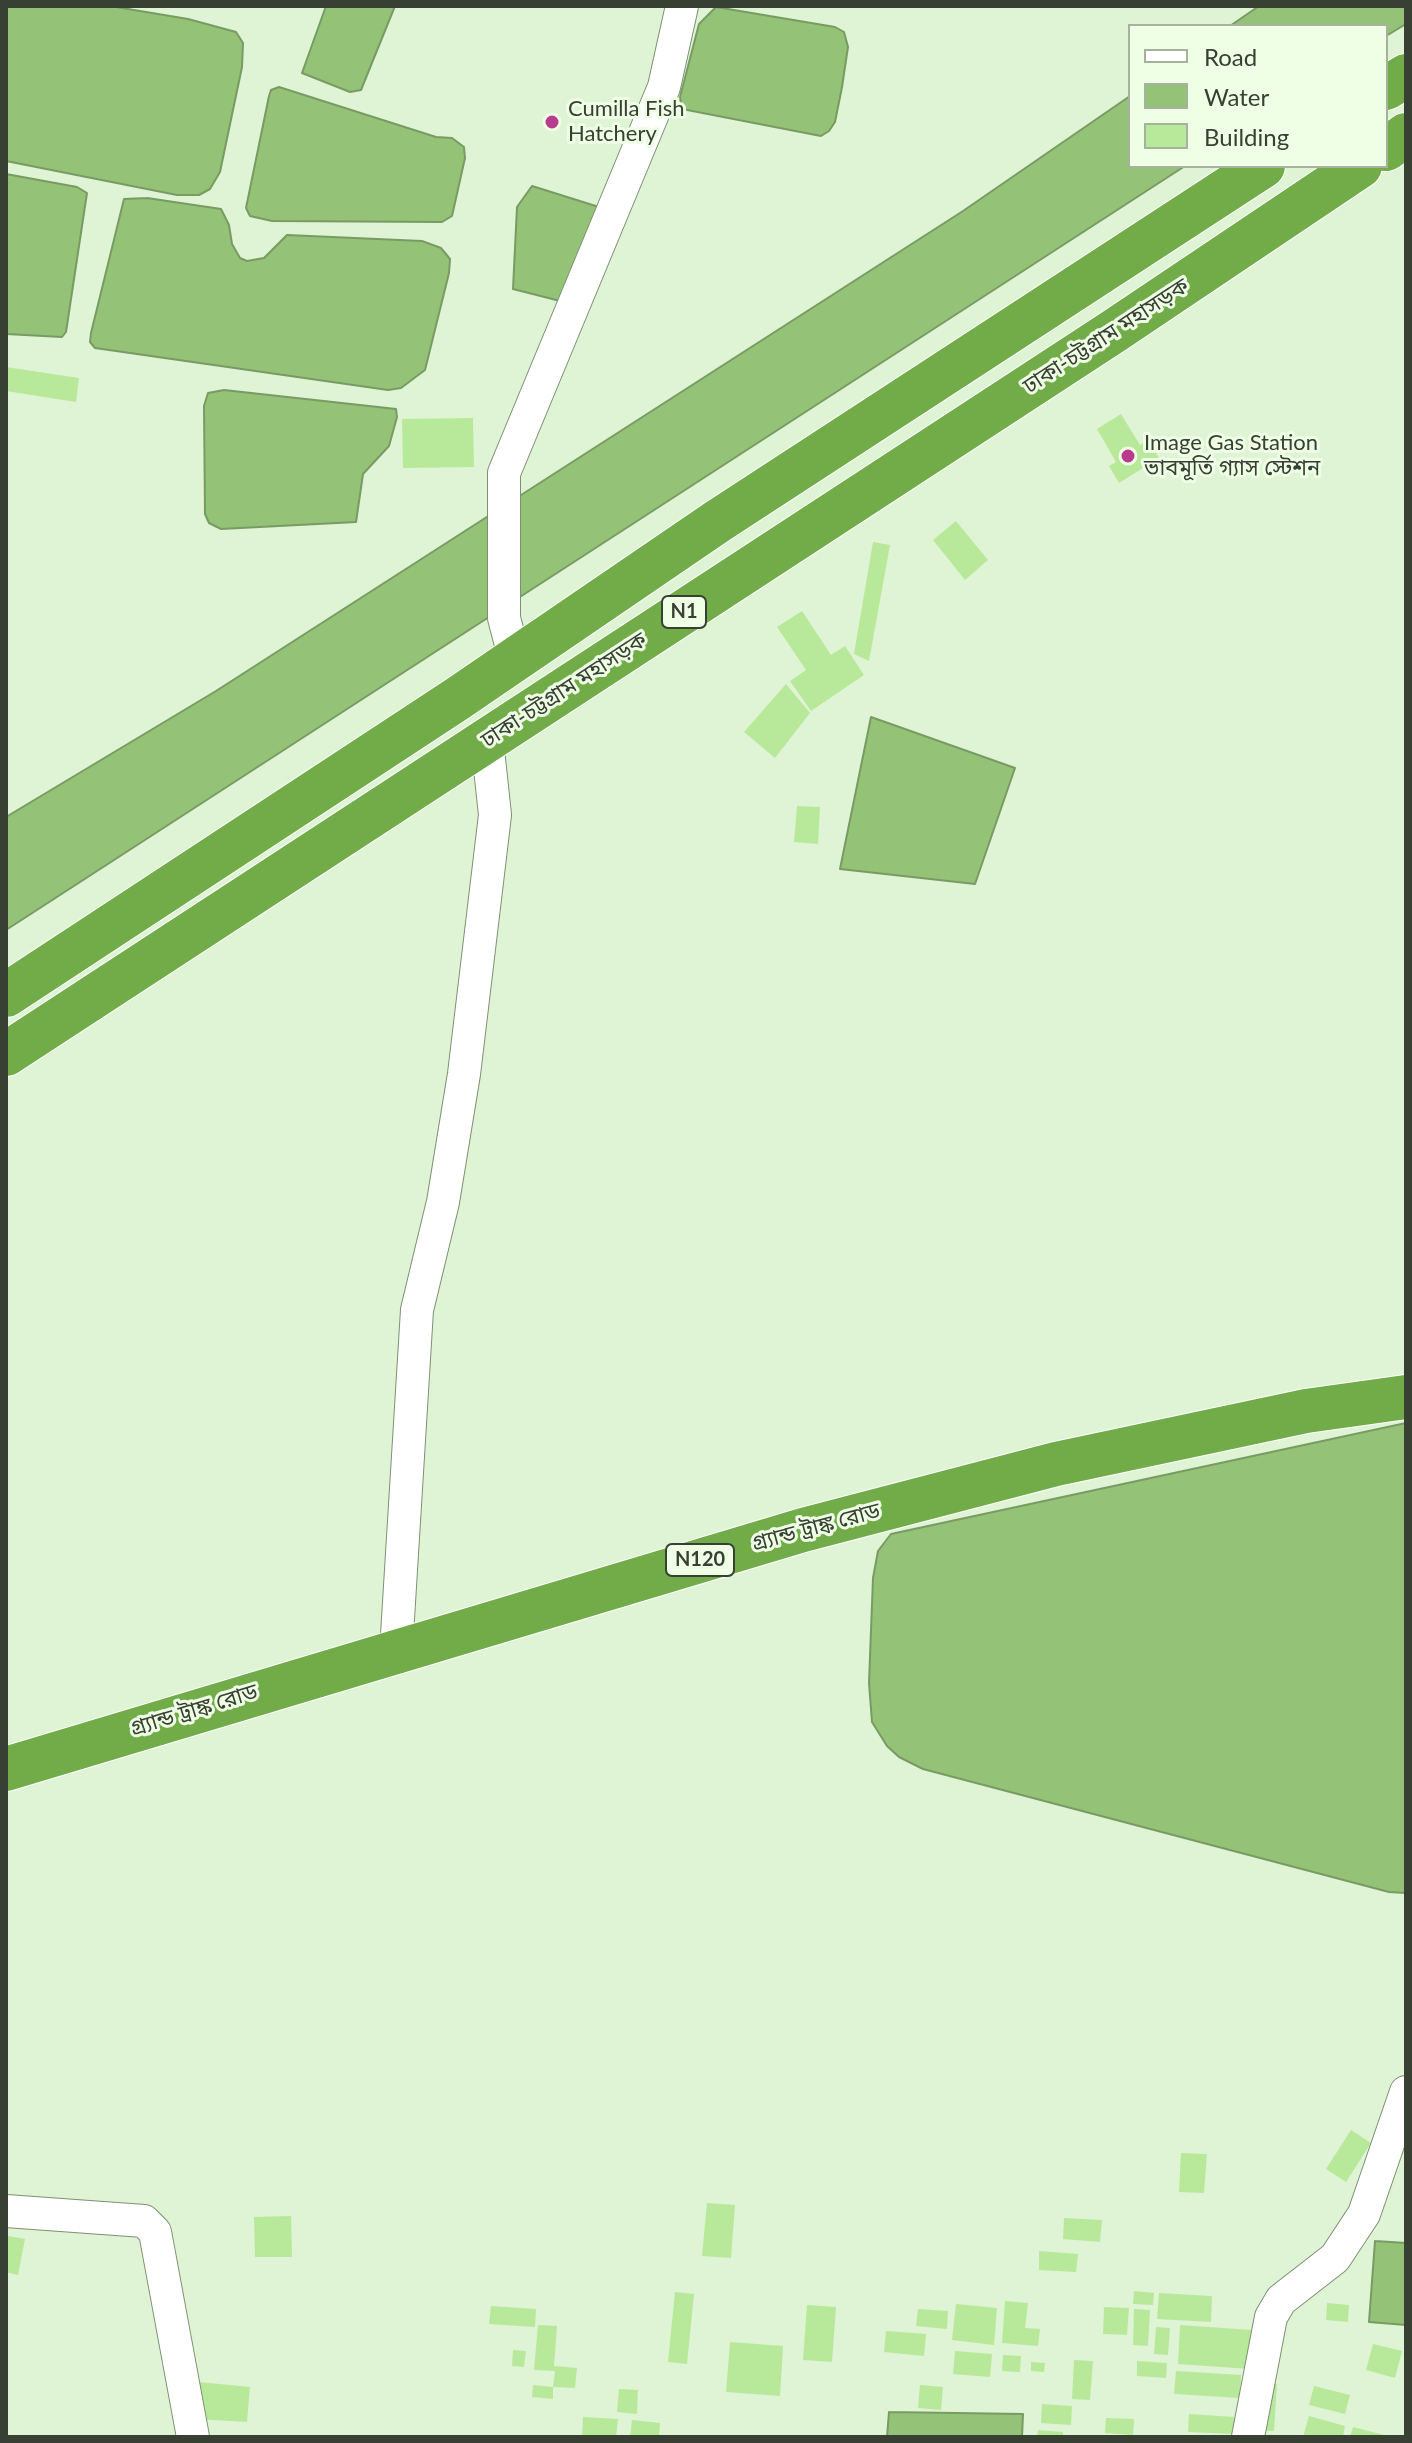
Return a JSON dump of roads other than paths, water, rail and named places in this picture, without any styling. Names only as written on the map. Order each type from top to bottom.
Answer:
[{"type":"highway","points":[[1388,87],[1406,76]]},
{"type":"highway","points":[[1388,148],[1406,135]]},
{"type":"highway","name":"N1","points":[[6,995],[515,660],[718,521],[1260,168]]},
{"type":"highway","name":"ঢাকা-চট্টগ্রাম মহাসড়ক","points":[[6,1054],[1114,331],[1357,168]]},
{"type":"highway","name":"গ্র্যান্ড ট্রাঙ্ক রোড","points":[[6,1769],[803,1530],[1056,1464],[1306,1411],[1406,1397]]},
{"type":"street","points":[[515,660],[504,618],[504,473],[664,87],[682,6]]},
{"type":"street","points":[[396,1651],[417,1310],[443,1202],[462,1088],[495,815],[487,740]]},
{"type":"street","points":[[1248,2437],[1271,2317],[1281,2300],[1335,2258],[1364,2214],[1406,2092]]},
{"type":"street","points":[[6,2211],[144,2221],[155,2232],[193,2437]]},
{"type":"water","points":[[6,6],[110,6],[188,19],[236,32],[243,43],[242,67],[220,172],[210,189],[199,195],[177,195],[6,161]]},
{"type":"water","points":[[326,6],[395,6],[361,90],[350,92],[302,73]]},
{"type":"water","points":[[1259,6],[1406,6],[1406,24],[1388,35],[1388,24],[1233,24]]},
{"type":"water","points":[[716,7],[835,27],[844,32],[848,47],[842,87],[835,122],[829,131],[821,136],[682,109],[680,97],[699,24]]},
{"type":"water","points":[[279,87],[436,137],[452,138],[464,147],[465,158],[452,216],[442,222],[272,221],[250,216],[246,208],[269,96],[271,90]]},
{"type":"water","points":[[1128,97],[1128,168],[1182,168],[6,930],[6,817],[216,691],[963,211]]},
{"type":"water","points":[[6,174],[77,187],[87,193],[66,332],[62,337],[6,334]]},
{"type":"water","points":[[532,186],[599,207],[568,303],[513,289],[517,207]]},
{"type":"water","points":[[147,198],[221,209],[229,225],[232,244],[240,258],[247,261],[264,258],[287,235],[422,241],[441,248],[450,259],[449,273],[425,370],[401,388],[388,390],[95,348],[90,342],[91,333],[124,199]]},
{"type":"water","points":[[224,390],[396,409],[397,417],[389,446],[363,474],[356,522],[221,529],[209,523],[205,514],[204,406],[208,393]]},
{"type":"water","points":[[871,717],[1015,768],[975,884],[840,869]]},
{"type":"water","points":[[1406,1423],[1406,1893],[1389,1892],[923,1769],[899,1757],[887,1746],[872,1722],[869,1683],[873,1578],[878,1551],[891,1534]]},
{"type":"water","points":[[1375,2241],[1406,2243],[1406,2325],[1369,2322]]},
{"type":"water","points":[[889,2412],[1023,2414],[1022,2437],[887,2437]]},
{"type":"place","name":"Cumilla Fish Hatchery","points":[[552,122]]},
{"type":"place","name":"Image Gas Station ভাবমূর্তি গ্যাস স্টেশন","points":[[1128,456]]}]
